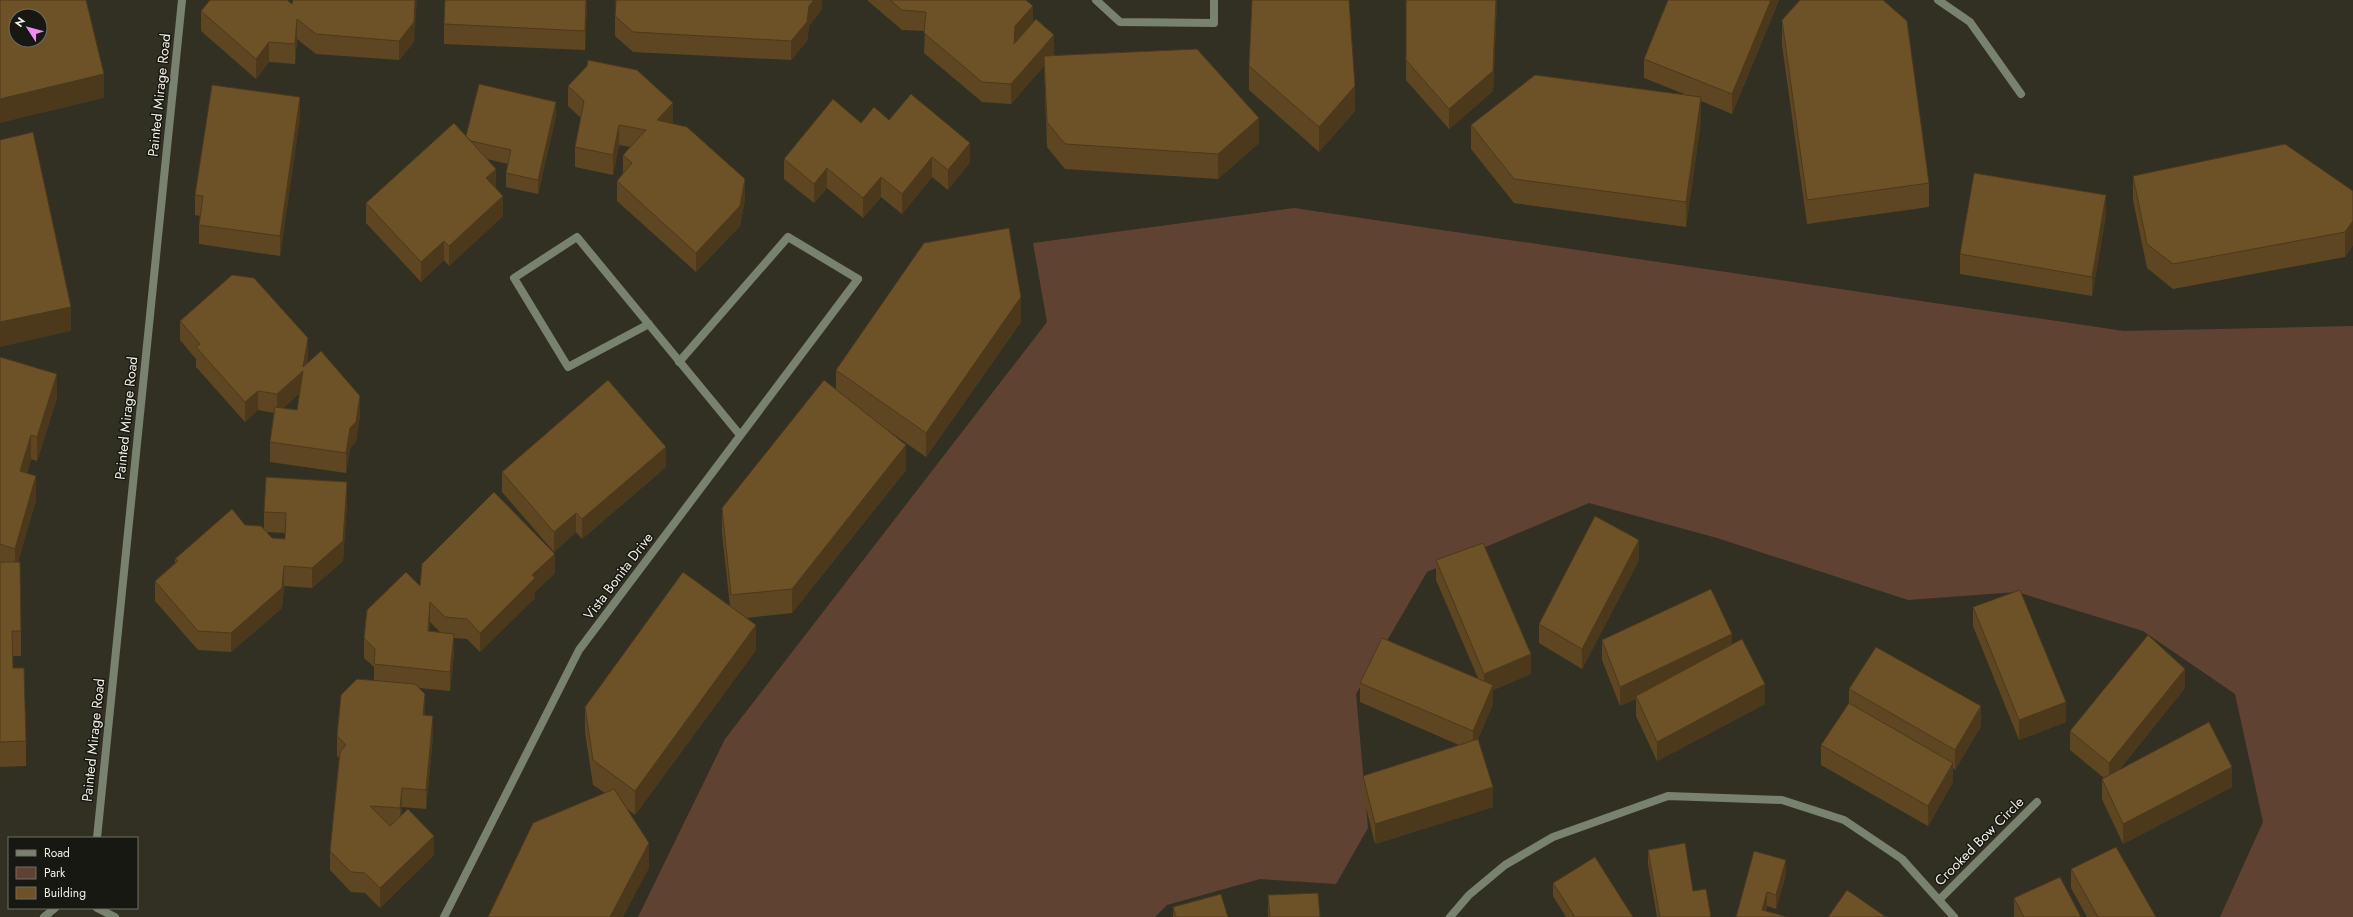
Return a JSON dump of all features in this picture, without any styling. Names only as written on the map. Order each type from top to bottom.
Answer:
[{"type":"street","name":"Painted Mirage Road","points":[[97,837],[182,0]]},
{"type":"street","points":[[1096,0],[1120,22],[1214,23],[1214,0]]},
{"type":"street","points":[[1938,0],[1970,22],[2021,94]]},
{"type":"street","points":[[648,324],[568,367],[514,278],[577,237],[740,436]]},
{"type":"street","name":"Vista Bonita Drive","points":[[444,917],[579,650],[858,279],[788,237],[679,362]]},
{"type":"street","points":[[1450,917],[1470,895],[1505,865],[1553,837],[1668,796],[1782,800],[1844,820],[1902,859],[1940,899],[1954,917]]},
{"type":"street","name":"Crooked Bow Circle","points":[[1940,899],[2037,802]]},
{"type":"street","points":[[44,917],[54,909]]},
{"type":"street","points":[[99,909],[115,917]]},
{"type":"green space","points":[[1294,208],[2124,331],[2353,326],[2353,917],[2220,917],[2263,822],[2235,694],[2143,631],[2017,592],[1908,600],[1717,538],[1589,503],[1427,572],[1356,694],[1368,828],[1336,884],[1260,879],[1167,905],[1155,917],[638,917],[725,739],[1047,322],[1033,243]]},
{"type":"building","points":[[0,0],[86,0],[104,74],[0,99]]},
{"type":"building","points":[[210,0],[287,0],[292,4],[293,0],[415,0],[414,22],[399,41],[316,34],[297,19],[295,44],[269,42],[256,59],[201,11]]},
{"type":"building","points":[[445,0],[586,0],[585,31],[444,24]]},
{"type":"building","points":[[616,0],[814,0],[809,6],[807,22],[791,41],[633,32],[615,16]]},
{"type":"building","points":[[890,0],[1026,0],[1033,6],[1015,26],[1014,44],[1036,19],[1054,35],[1011,84],[982,82],[924,33],[926,12],[902,10]]},
{"type":"building","points":[[1252,0],[1349,0],[1355,86],[1319,127],[1249,66]]},
{"type":"building","points":[[1406,0],[1496,0],[1493,71],[1449,109],[1406,60]]},
{"type":"building","points":[[1668,0],[1771,0],[1732,94],[1644,59]]},
{"type":"building","points":[[1800,0],[1883,0],[1907,21],[1929,183],[1807,200],[1782,20]]},
{"type":"building","points":[[1197,49],[1259,118],[1218,154],[1065,144],[1047,122],[1044,56]]},
{"type":"building","points":[[588,60],[637,70],[673,103],[657,120],[687,127],[745,179],[740,206],[696,253],[617,181],[632,163],[623,155],[646,130],[619,125],[613,155],[575,147],[584,101],[568,86],[587,66]]},
{"type":"building","points":[[1535,75],[1701,97],[1686,202],[1514,179],[1471,125]]},
{"type":"building","points":[[479,84],[556,102],[538,180],[506,173],[511,150],[471,141],[466,136]]},
{"type":"building","points":[[212,85],[300,97],[280,236],[199,225],[203,196],[195,195]]},
{"type":"building","points":[[911,94],[970,143],[948,170],[932,157],[902,194],[881,177],[863,198],[827,168],[814,184],[784,159],[833,99],[861,123],[874,107],[889,120]]},
{"type":"building","points":[[454,123],[496,169],[486,178],[503,196],[449,246],[444,241],[421,262],[366,203]]},
{"type":"building","points":[[33,132],[71,307],[0,322],[0,140]]},
{"type":"building","points":[[2285,144],[2353,191],[2353,221],[2345,232],[2173,264],[2147,244],[2133,176]]},
{"type":"building","points":[[1974,173],[2106,195],[2092,277],[1960,254]]},
{"type":"building","points":[[1009,228],[1021,297],[926,433],[836,370],[924,243]]},
{"type":"building","points":[[232,275],[254,278],[308,338],[303,367],[321,351],[360,396],[356,422],[350,428],[346,453],[270,442],[275,407],[297,410],[303,371],[277,394],[258,391],[245,402],[196,347],[200,344],[180,321]]},
{"type":"building","points":[[0,357],[57,374],[37,437],[31,435],[20,471],[36,476],[15,549],[0,544]]},
{"type":"building","points":[[608,380],[666,447],[582,519],[576,513],[554,532],[502,472]]},
{"type":"building","points":[[824,380],[906,445],[792,589],[731,595],[722,508]]},
{"type":"building","points":[[266,477],[347,482],[343,541],[312,568],[284,566],[282,588],[231,633],[198,631],[155,581],[178,561],[175,559],[232,509],[245,525],[261,526],[272,538],[285,539],[286,513],[264,512]]},
{"type":"building","points":[[494,492],[555,554],[532,575],[535,578],[480,633],[467,619],[445,617],[430,602],[428,631],[454,634],[450,672],[374,664],[375,649],[364,638],[367,610],[406,572],[420,586],[422,564]]},
{"type":"building","points":[[1595,516],[1639,540],[1582,649],[1539,624]]},
{"type":"building","points":[[1483,543],[1531,654],[1484,674],[1436,560]]},
{"type":"building","points":[[0,562],[20,562],[21,631],[12,631],[13,668],[24,668],[26,741],[0,742]]},
{"type":"building","points":[[683,572],[756,625],[635,791],[593,760],[585,707]]},
{"type":"building","points":[[1711,589],[1732,634],[1620,687],[1602,640]]},
{"type":"building","points":[[2020,590],[2066,702],[2019,720],[1973,607]]},
{"type":"building","points":[[2148,635],[2185,669],[2109,763],[2070,731]]},
{"type":"building","points":[[1382,638],[1493,685],[1473,731],[1360,683]]},
{"type":"building","points":[[1742,639],[1765,684],[1657,742],[1636,696]]},
{"type":"building","points":[[1876,647],[1981,706],[1955,750],[1849,689]]},
{"type":"building","points":[[357,679],[415,684],[425,694],[423,715],[433,716],[426,790],[402,788],[400,808],[370,806],[390,826],[408,809],[434,836],[380,888],[365,873],[351,872],[330,851],[340,752],[346,745],[337,736],[341,695]]},
{"type":"building","points":[[1849,703],[1953,763],[1928,806],[1821,745]]},
{"type":"building","points":[[2209,722],[2232,767],[2123,824],[2102,779]]},
{"type":"building","points":[[1478,739],[1493,787],[1375,824],[1363,776]]},
{"type":"building","points":[[614,789],[649,843],[610,917],[488,917],[533,823]]},
{"type":"building","points":[[1685,843],[1693,891],[1706,889],[1711,917],[1660,917],[1648,850]]},
{"type":"building","points":[[2116,847],[2156,917],[2098,917],[2071,869]]},
{"type":"building","points":[[1754,851],[1786,860],[1776,895],[1767,892],[1762,910],[1788,917],[1736,917]]},
{"type":"building","points":[[1595,857],[1633,917],[1575,917],[1553,883]]},
{"type":"building","points":[[2060,877],[2081,917],[2024,917],[2014,898]]},
{"type":"building","points":[[1847,890],[1886,917],[1828,917]]},
{"type":"building","points":[[1318,893],[1320,917],[1270,917],[1268,895]]},
{"type":"building","points":[[1221,894],[1228,917],[1176,917],[1173,907]]}]
